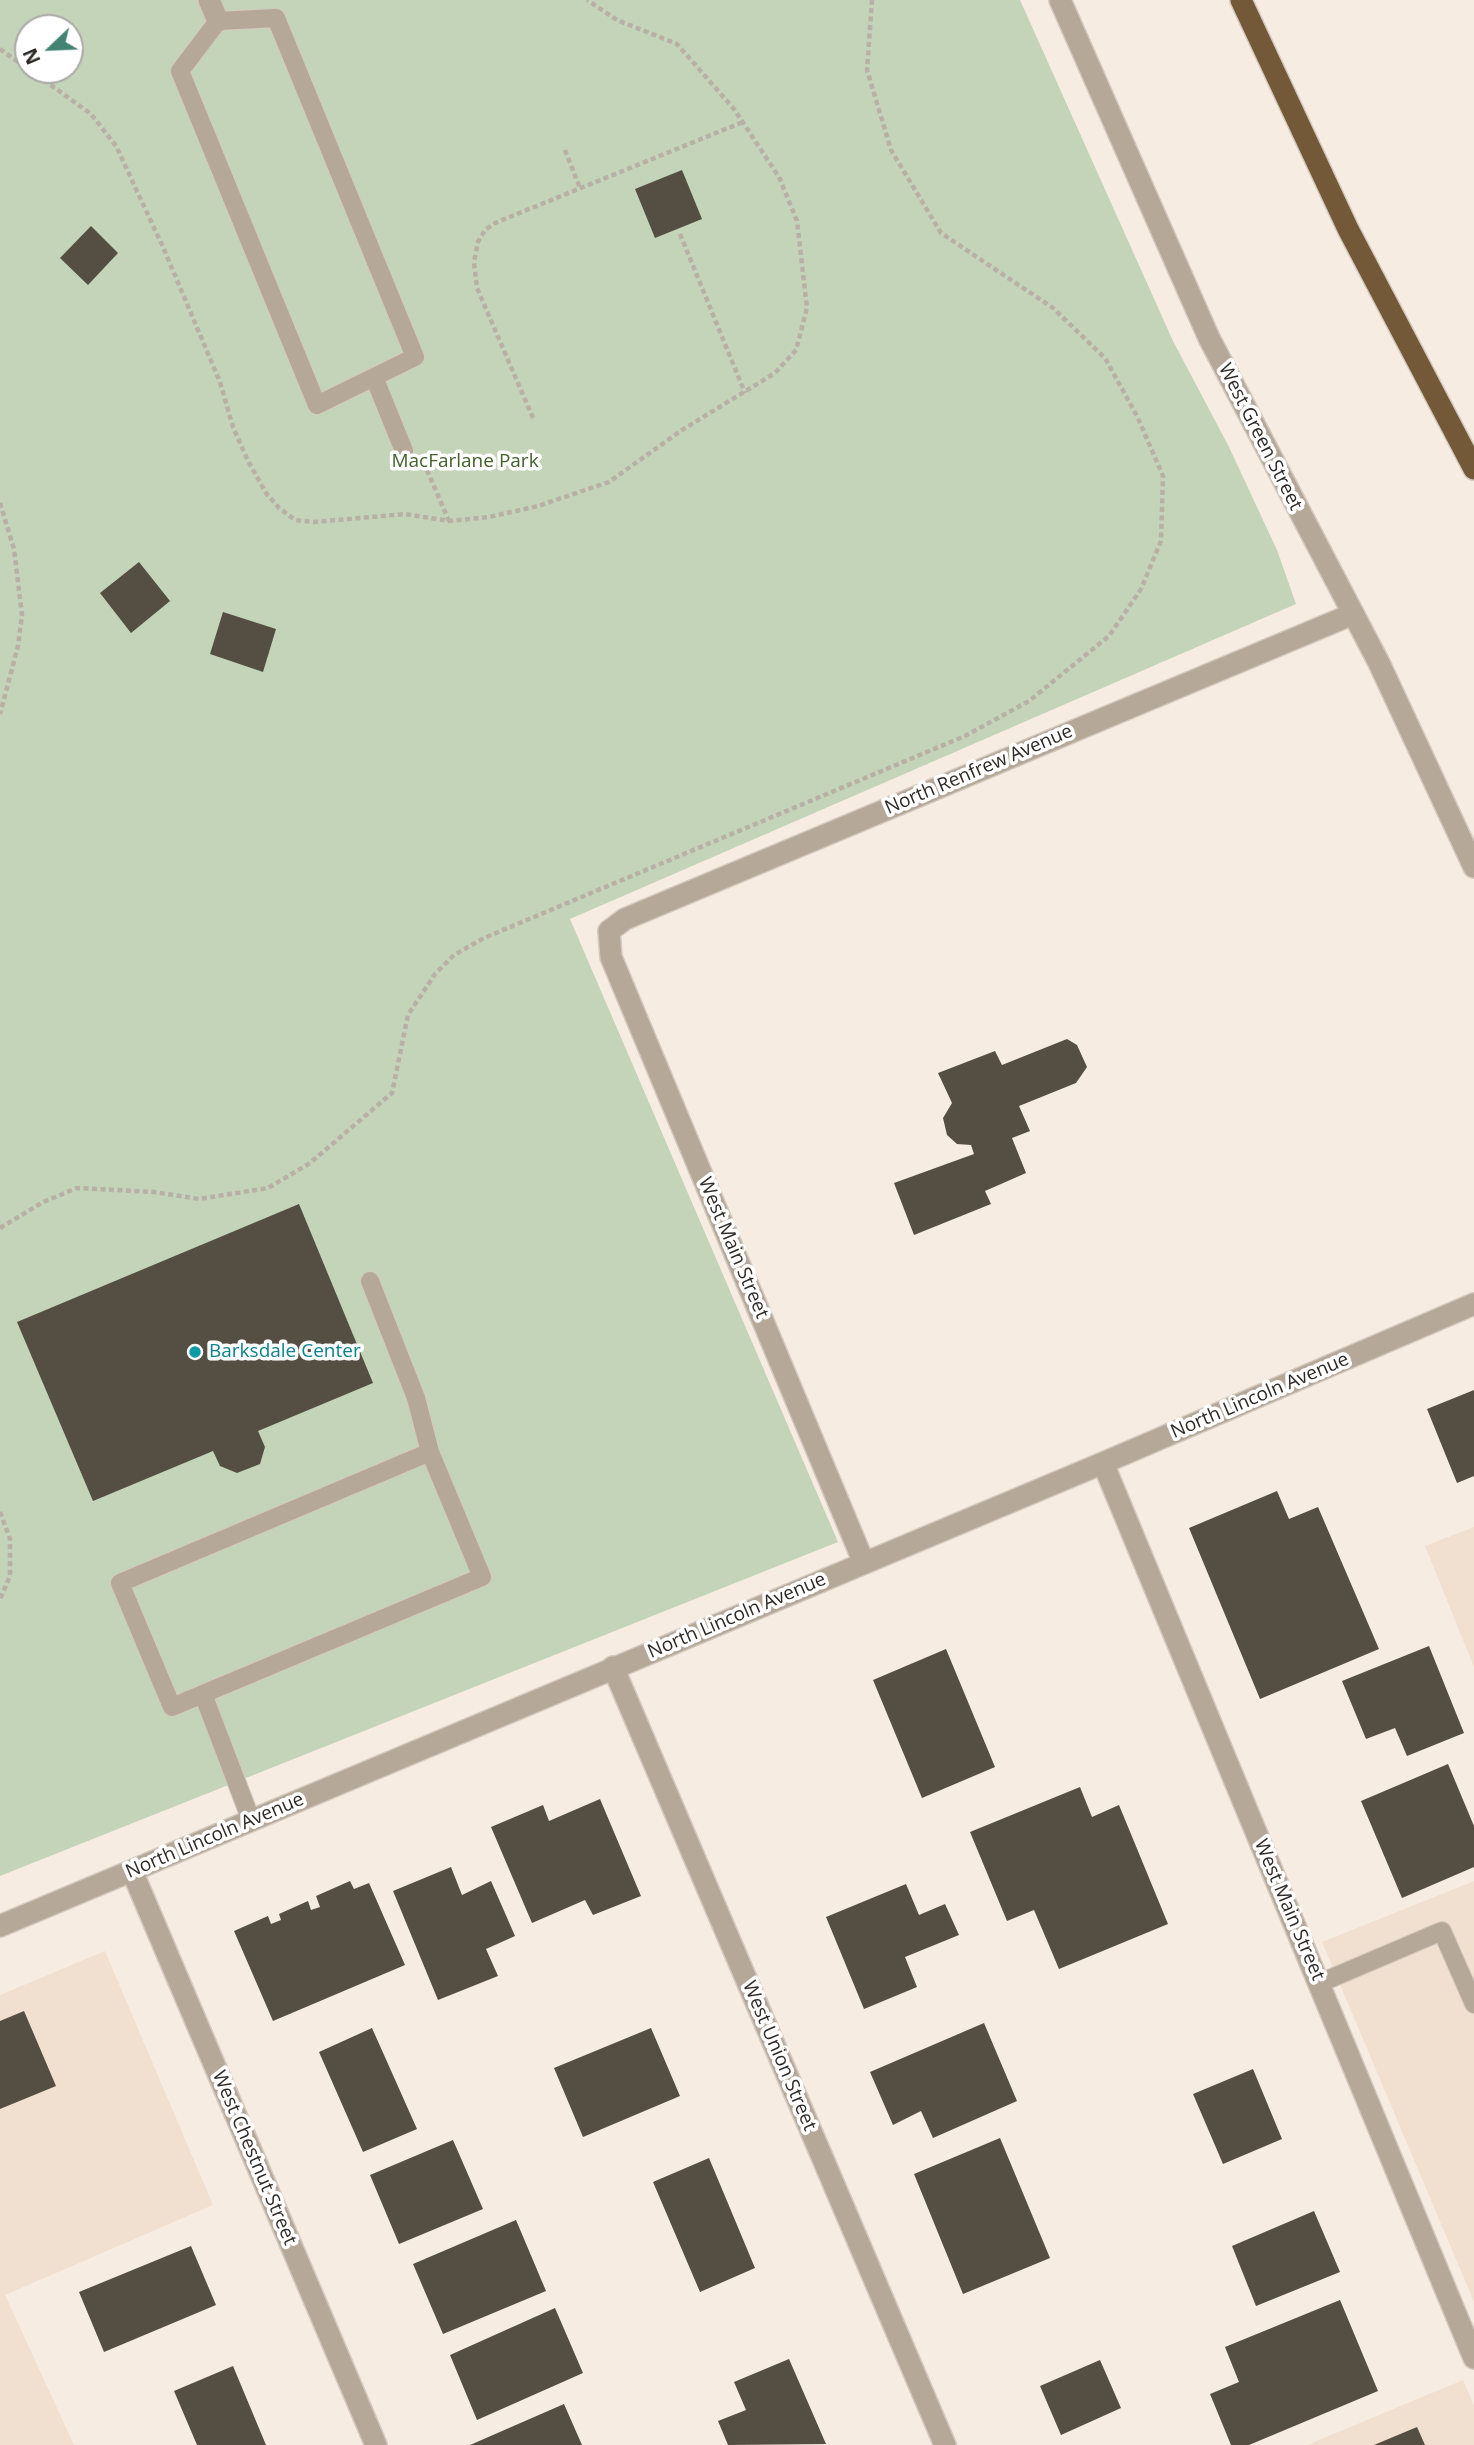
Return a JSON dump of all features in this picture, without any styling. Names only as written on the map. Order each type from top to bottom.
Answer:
[{"type":"highway","points":[[1241,0],[1348,229],[1474,469]]},
{"type":"street","points":[[209,0],[218,21]]},
{"type":"street","name":"West Green Street","points":[[1060,0],[1209,338],[1408,722],[1474,867]]},
{"type":"street","name":"North Renfrew Avenue","points":[[609,932],[625,919],[1353,614]]},
{"type":"street","name":"West Main Street","points":[[609,932],[611,957],[864,1563]]},
{"type":"street","name":"North Lincoln Avenue","points":[[0,1926],[1103,1463],[1474,1304]]},
{"type":"street","name":"West Main Street","points":[[1103,1463],[1474,2358]]},
{"type":"street","name":"West Union Street","points":[[613,1667],[945,2445]]},
{"type":"street","name":"West Chestnut Street","points":[[132,1871],[376,2445]]},
{"type":"lane","points":[[276,18],[415,356],[374,377],[317,405],[180,71],[218,21],[276,18]]},
{"type":"lane","points":[[374,377],[404,451]]},
{"type":"lane","points":[[370,1281],[416,1398],[430,1452],[482,1577],[172,1707],[120,1583],[430,1452]]},
{"type":"lane","points":[[203,1694],[251,1820]]},
{"type":"lane","points":[[1320,1983],[1442,1931],[1474,2004]]},
{"type":"path","points":[[50,84],[91,114],[116,146],[163,247],[220,382],[233,427],[248,461],[265,493],[279,508],[295,520],[314,522],[405,514],[449,521],[489,517],[538,506],[609,482],[682,430],[745,393],[775,373],[796,350],[807,308],[797,221],[779,177],[743,122],[707,75],[677,44],[617,20],[587,0]]},
{"type":"path","points":[[0,1228],[43,1202],[77,1188],[154,1192],[200,1199],[268,1188],[310,1163],[392,1093],[408,1016],[435,974],[454,955],[497,933],[965,736],[1029,701],[1109,636],[1141,589],[1161,541],[1163,476],[1137,416],[1105,358],[1053,309],[942,233],[891,150],[867,70],[872,0]]},
{"type":"path","points":[[533,418],[477,288],[474,262],[478,242],[485,230],[495,223],[743,122]]},
{"type":"path","points":[[565,150],[580,188]]},
{"type":"path","points":[[680,234],[745,393]]},
{"type":"path","points":[[422,459],[449,521]]},
{"type":"path","points":[[0,503],[14,549],[22,615],[18,646],[0,714]]},
{"type":"path","points":[[0,1512],[10,1539],[10,1576],[0,1599]]},
{"type":"shaded area","points":[[1474,1527],[1474,1667],[1425,1546]]},
{"type":"shaded area","points":[[1474,1881],[1474,2302],[1322,1942]]},
{"type":"shaded area","points":[[105,1951],[213,2205],[5,2295],[74,2445],[0,2445],[0,1995]]},
{"type":"shaded area","points":[[1463,2380],[1474,2406],[1474,2445],[1307,2445]]},
{"type":"green space","name":"MacFarlane Park","points":[[0,0],[1020,0],[1173,341],[1229,447],[1277,550],[1296,604],[570,919],[838,1542],[0,1876]]},
{"type":"building","points":[[682,170],[702,219],[655,238],[635,189]]},
{"type":"building","points":[[91,226],[118,253],[88,285],[60,258]]},
{"type":"building","points":[[139,562],[170,601],[131,633],[100,593]]},
{"type":"building","points":[[223,612],[276,629],[263,672],[210,654]]},
{"type":"building","points":[[1067,1039],[1077,1045],[1087,1067],[1076,1083],[1019,1106],[1030,1131],[1012,1138],[1026,1173],[985,1191],[991,1204],[914,1235],[894,1183],[974,1154],[971,1145],[957,1144],[947,1135],[943,1118],[952,1103],[938,1073],[995,1051],[1002,1065]]},
{"type":"building","name":"Barksdale Center","points":[[299,1204],[373,1383],[258,1431],[265,1447],[260,1464],[237,1473],[220,1466],[213,1451],[93,1501],[17,1322]]},
{"type":"building","points":[[1474,1390],[1474,1476],[1457,1483],[1427,1409]]},
{"type":"building","points":[[1277,1491],[1289,1519],[1318,1507],[1379,1649],[1260,1699],[1189,1528]]},
{"type":"building","points":[[1429,1646],[1464,1733],[1407,1756],[1395,1728],[1366,1739],[1342,1681]]},
{"type":"building","points":[[946,1649],[995,1767],[922,1798],[873,1680]]},
{"type":"building","points":[[1448,1764],[1474,1826],[1474,1867],[1402,1898],[1361,1801]]},
{"type":"building","points":[[1080,1787],[1092,1817],[1119,1805],[1168,1924],[1059,1969],[1034,1910],[1007,1921],[970,1832]]},
{"type":"building","points":[[600,1799],[641,1896],[593,1915],[585,1900],[532,1923],[491,1827],[543,1805],[549,1821]]},
{"type":"building","points":[[451,1867],[462,1895],[491,1881],[515,1936],[486,1949],[498,1976],[438,2000],[393,1891]]},
{"type":"building","points":[[350,1881],[354,1889],[369,1883],[405,1965],[273,2021],[234,1931],[268,1916],[271,1924],[281,1920],[279,1914],[308,1901],[311,1910],[320,1907],[316,1896]]},
{"type":"building","points":[[906,1884],[919,1915],[945,1904],[959,1935],[905,1957],[917,1987],[864,2009],[826,1917]]},
{"type":"building","points":[[24,2011],[56,2086],[0,2109],[0,2021]]},
{"type":"building","points":[[984,2023],[1017,2101],[933,2138],[921,2111],[893,2125],[870,2072]]},
{"type":"building","points":[[372,2028],[417,2129],[363,2152],[319,2052]]},
{"type":"building","points":[[651,2028],[680,2096],[583,2137],[554,2068]]},
{"type":"building","points":[[1253,2069],[1282,2139],[1223,2164],[1193,2094]]},
{"type":"building","points":[[1000,2138],[1050,2258],[963,2294],[914,2174]]},
{"type":"building","points":[[453,2140],[483,2209],[399,2244],[370,2175]]},
{"type":"building","points":[[709,2158],[755,2268],[700,2292],[653,2182]]},
{"type":"building","points":[[1314,2211],[1340,2272],[1256,2306],[1232,2246]]},
{"type":"building","points":[[516,2220],[546,2291],[443,2334],[413,2264]]},
{"type":"building","points":[[191,2246],[216,2305],[104,2352],[79,2292]]},
{"type":"building","points":[[1340,2300],[1378,2391],[1249,2445],[1231,2445],[1210,2394],[1239,2382],[1225,2347]]},
{"type":"building","points":[[555,2308],[583,2373],[477,2420],[450,2355]]},
{"type":"building","points":[[789,2359],[826,2444],[728,2445],[718,2421],[746,2410],[734,2382]]},
{"type":"building","points":[[1100,2360],[1121,2408],[1061,2435],[1040,2386]]},
{"type":"building","points":[[233,2366],[266,2445],[197,2445],[174,2391]]},
{"type":"building","points":[[564,2404],[582,2445],[470,2445]]},
{"type":"building","points":[[1417,2427],[1425,2445],[1374,2445]]},
{"type":"place","name":"Barksdale Center","points":[[195,1352]]}]
